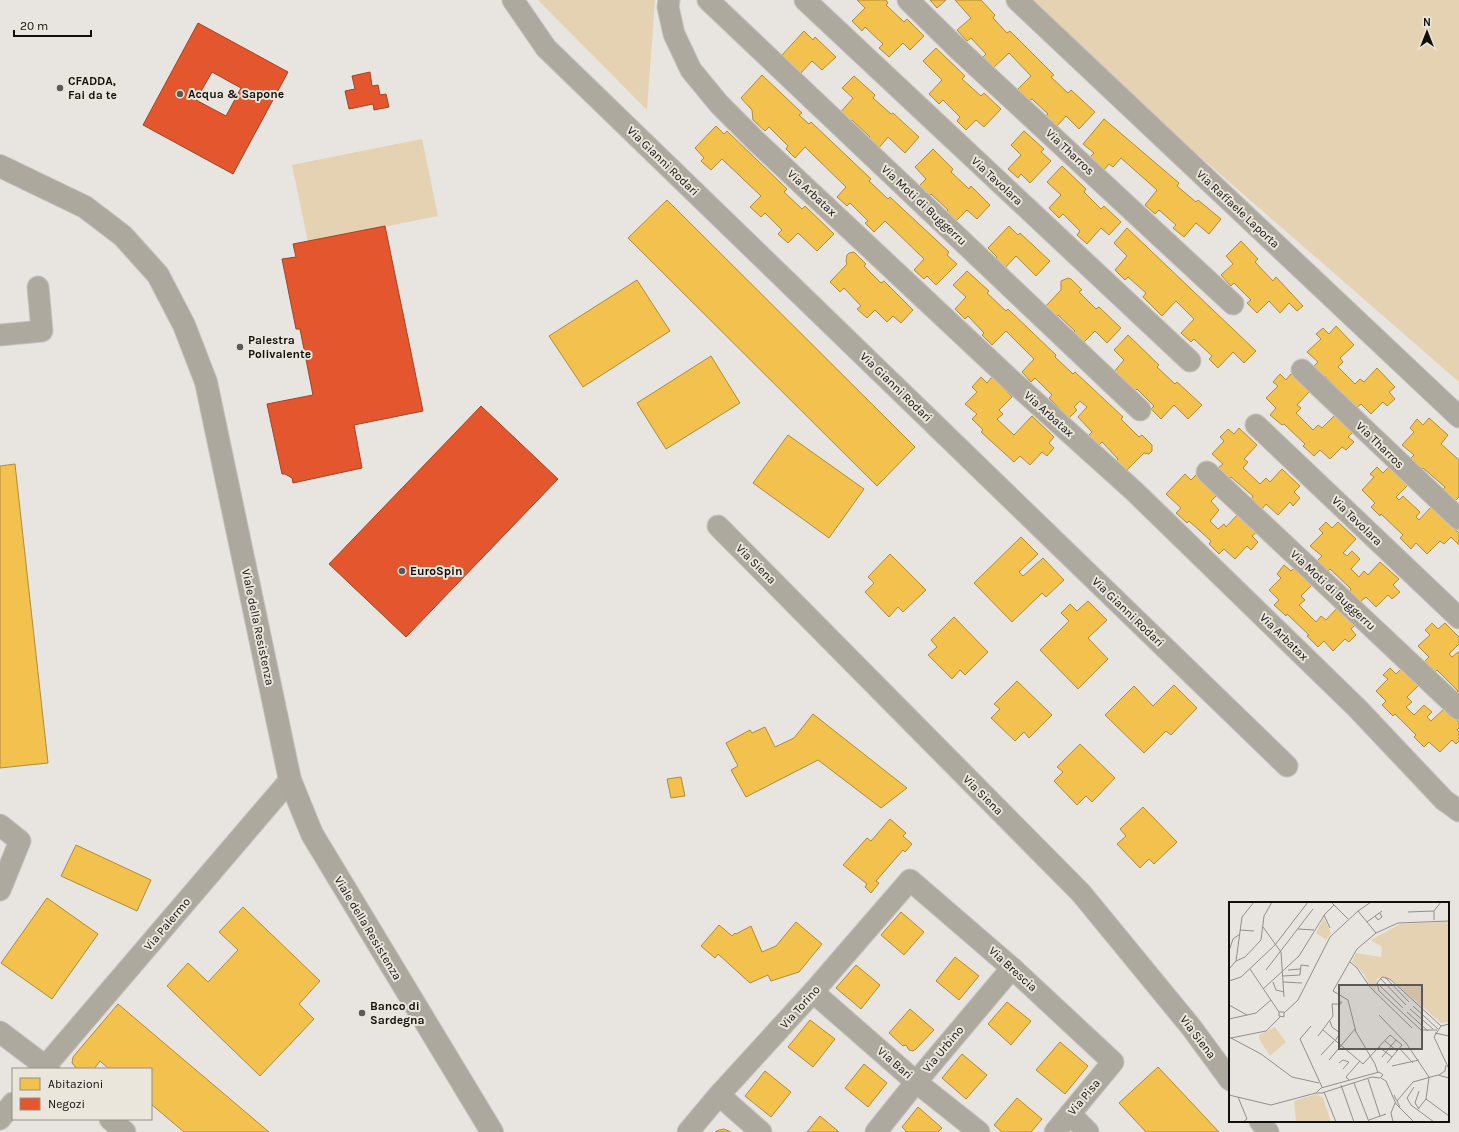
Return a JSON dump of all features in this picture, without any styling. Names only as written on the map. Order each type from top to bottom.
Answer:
[{"type":"main road","name":"Viale della Resistenza","points":[[0,166],[85,206],[123,236],[158,275],[184,325],[206,382],[290,780],[312,834],[492,1132]]},
{"type":"street","name":"Via Gianni Rodari","points":[[513,0],[546,48],[1287,766]]},
{"type":"street","name":"Via Arbatax","points":[[669,0],[668,7],[674,34],[691,70],[719,104],[1012,381],[1134,491],[1358,708],[1444,800],[1459,811]]},
{"type":"street","name":"Via Moti di Buggerru","points":[[708,0],[1140,410]]},
{"type":"street","name":"Via Tavolara","points":[[805,0],[1190,361]]},
{"type":"street","name":"Via Tharros","points":[[908,0],[1233,304]]},
{"type":"street","name":"Via Raffaele Laporta","points":[[1018,0],[1459,417]]},
{"type":"street","points":[[0,335],[42,331],[38,287]]},
{"type":"street","name":"Via Tharros","points":[[1302,370],[1459,519]]},
{"type":"street","name":"Via Tavolara","points":[[1256,425],[1459,618]]},
{"type":"street","name":"Via Moti di Buggerru","points":[[1207,472],[1459,709]]},
{"type":"street","name":"Via Siena","points":[[718,526],[1081,894],[1192,1027],[1229,1079]]},
{"type":"street","name":"Via Palermo","points":[[46,1068],[290,780]]},
{"type":"street","points":[[0,825],[20,841],[0,890]]},
{"type":"street","name":"Via Brescia","points":[[910,880],[1012,968],[1113,1062]]},
{"type":"street","name":"Via Torino","points":[[688,1132],[719,1095],[813,992],[910,880]]},
{"type":"street","name":"Via Urbino","points":[[876,1132],[1012,968]]},
{"type":"street","name":"Via Bari","points":[[813,992],[916,1082],[979,1132]]},
{"type":"street","points":[[0,1032],[46,1068]]},
{"type":"street","name":"Via Pisa","points":[[1055,1132],[1113,1062]]},
{"type":"street","points":[[719,1095],[761,1132]]},
{"type":"street","points":[[0,1119],[12,1105]]},
{"type":"street","points":[[1070,1114],[1088,1132]]},
{"type":"street","points":[[111,1120],[125,1132]]},
{"type":"street","points":[[1261,1122],[1268,1132]]},
{"type":"shaded area","points":[[538,0],[655,0],[647,110]]},
{"type":"shaded area","points":[[1027,0],[1459,0],[1459,382],[1064,38]]},
{"type":"shaded area","points":[[422,139],[438,216],[308,242],[292,165]]},
{"type":"building: Abitazioni","points":[[857,0],[886,0],[888,3],[886,5],[904,22],[907,19],[924,36],[910,50],[903,43],[889,57],[879,48],[883,44],[865,27],[862,31],[852,21],[865,8]]},
{"type":"building: Abitazioni","points":[[930,0],[946,0],[937,8]]},
{"type":"building: Abitazioni","points":[[955,0],[981,0],[995,15],[993,18],[1007,33],[1010,31],[1054,75],[1051,77],[1068,93],[1071,90],[1095,112],[1079,129],[1066,116],[1055,128],[1044,117],[1048,114],[1032,99],[1028,102],[1017,90],[1031,76],[1009,53],[993,68],[983,57],[986,54],[971,38],[967,41],[957,30],[971,18]]},
{"type":"building: Abitazioni","points":[[804,31],[813,40],[815,37],[836,57],[822,70],[812,61],[799,75],[787,67],[791,64],[782,55]]},
{"type":"building: Abitazioni","points":[[936,48],[965,76],[962,79],[981,96],[984,93],[1001,109],[984,127],[976,120],[966,130],[957,121],[960,117],[943,100],[939,104],[929,94],[942,80],[923,61]]},
{"type":"building: Abitazioni","points":[[762,75],[802,113],[799,115],[809,124],[811,122],[871,179],[869,181],[888,199],[890,197],[949,252],[947,255],[957,264],[936,285],[927,276],[924,279],[914,270],[924,259],[885,221],[874,232],[865,223],[868,221],[850,203],[847,206],[837,197],[846,187],[805,147],[795,158],[786,149],[788,146],[769,127],[765,131],[753,120],[752,110],[741,98]]},
{"type":"building: Abitazioni","points":[[854,76],[875,95],[873,98],[891,114],[893,113],[919,137],[905,153],[888,137],[878,149],[866,140],[870,137],[852,120],[849,124],[839,114],[853,98],[842,88]]},
{"type":"building: Abitazioni","points":[[1104,119],[1179,183],[1177,186],[1196,202],[1198,200],[1221,219],[1209,234],[1196,223],[1184,237],[1173,228],[1176,225],[1159,210],[1155,214],[1145,205],[1157,190],[1121,158],[1113,167],[1109,164],[1103,171],[1089,158],[1094,153],[1083,144]]},
{"type":"building: Abitazioni","points":[[716,126],[724,134],[727,131],[787,189],[784,192],[802,209],[805,206],[834,234],[817,251],[798,233],[788,243],[778,234],[782,230],[765,213],[761,217],[750,207],[761,196],[722,159],[711,170],[701,161],[704,158],[695,148]]},
{"type":"building: Abitazioni","points":[[1024,131],[1044,149],[1041,152],[1051,161],[1030,183],[1021,174],[1018,178],[1008,169],[1021,155],[1011,145]]},
{"type":"building: Abitazioni","points":[[933,149],[953,169],[951,172],[969,189],[971,186],[990,205],[977,219],[967,210],[955,222],[945,213],[948,210],[931,194],[927,198],[917,188],[926,179],[915,167]]},
{"type":"building: Abitazioni","points":[[1062,166],[1086,189],[1084,192],[1101,209],[1104,206],[1121,222],[1109,235],[1101,228],[1087,244],[1077,235],[1080,231],[1063,214],[1059,218],[1049,208],[1061,195],[1047,182]]},
{"type":"building: Abitazioni","points":[[667,200],[915,447],[877,486],[628,238]]},
{"type":"building: Abitazioni","points":[[1009,226],[1018,235],[1020,233],[1050,261],[1036,276],[1016,256],[1003,270],[993,261],[997,257],[988,248]]},
{"type":"building: Abitazioni","points":[[1127,228],[1256,351],[1244,363],[1233,352],[1218,368],[1209,359],[1212,356],[1194,339],[1191,342],[1181,333],[1194,319],[1176,301],[1162,316],[1143,297],[1146,293],[1128,277],[1125,280],[1115,270],[1127,256],[1114,243]]},
{"type":"building: Abitazioni","points":[[1241,241],[1258,259],[1255,262],[1273,281],[1276,277],[1303,306],[1297,311],[1289,303],[1280,313],[1269,301],[1257,313],[1247,303],[1251,300],[1234,283],[1231,286],[1221,275],[1233,264],[1226,256]]},
{"type":"building: Abitazioni","points":[[854,252],[866,264],[864,266],[881,283],[884,281],[913,310],[901,323],[893,316],[887,322],[875,310],[867,318],[857,309],[861,306],[844,288],[840,292],[830,282],[847,264],[847,255]]},
{"type":"building: Abitazioni","points":[[967,271],[989,291],[987,293],[1006,311],[1008,309],[1056,355],[1055,357],[1073,374],[1075,372],[1123,417],[1121,419],[1139,437],[1142,435],[1152,445],[1152,451],[1149,454],[1144,453],[1125,472],[1115,462],[1118,459],[1102,442],[1098,446],[1088,436],[1092,432],[1078,417],[1087,407],[1080,401],[1074,407],[1077,410],[1069,418],[1049,398],[1052,395],[1035,378],[1031,382],[1022,372],[1034,359],[1006,331],[992,345],[982,335],[984,333],[968,316],[965,319],[955,309],[966,297],[953,285]]},
{"type":"building: Abitazioni","points":[[1068,278],[1082,290],[1079,292],[1096,309],[1099,307],[1121,328],[1107,343],[1095,331],[1082,344],[1071,335],[1075,331],[1058,315],[1055,319],[1044,308],[1061,290],[1061,281]]},
{"type":"building: Abitazioni","points":[[637,280],[670,331],[583,387],[549,336]]},
{"type":"building: Abitazioni","points":[[1336,326],[1354,345],[1340,358],[1343,362],[1338,367],[1355,384],[1360,379],[1364,382],[1377,368],[1395,387],[1389,392],[1395,399],[1387,406],[1383,402],[1371,414],[1361,404],[1354,410],[1346,398],[1325,376],[1323,379],[1312,368],[1318,362],[1307,352],[1321,339],[1316,334],[1323,328],[1329,334]]},
{"type":"building: Abitazioni","points":[[1128,335],[1159,365],[1157,367],[1175,384],[1177,382],[1202,405],[1188,419],[1174,405],[1161,419],[1151,409],[1154,406],[1137,389],[1134,392],[1113,373],[1124,360],[1114,350]]},
{"type":"building: Abitazioni","points":[[711,356],[740,403],[666,449],[637,403]]},
{"type":"building: Abitazioni","points":[[1280,374],[1286,380],[1291,374],[1309,392],[1297,405],[1301,408],[1296,413],[1313,430],[1318,425],[1322,428],[1335,415],[1353,432],[1348,437],[1354,442],[1346,450],[1342,447],[1330,459],[1320,450],[1314,456],[1303,446],[1305,444],[1284,424],[1282,425],[1270,415],[1276,408],[1266,398],[1278,386],[1273,382]]},
{"type":"building: Abitazioni","points":[[981,377],[987,383],[992,377],[1012,397],[999,410],[1003,414],[997,419],[1014,435],[1032,416],[1054,437],[1049,443],[1054,448],[1047,456],[1042,452],[1030,465],[1020,456],[1014,462],[981,432],[983,430],[972,419],[977,414],[965,404],[977,392],[972,387]]},
{"type":"building: Abitazioni","points":[[1429,418],[1448,435],[1441,444],[1459,460],[1459,497],[1455,501],[1443,489],[1445,487],[1423,468],[1420,471],[1409,460],[1414,455],[1402,445],[1414,432],[1410,428],[1417,419],[1423,425]]},
{"type":"building: Abitazioni","points":[[1239,428],[1257,445],[1244,459],[1248,462],[1243,468],[1260,484],[1266,478],[1270,482],[1282,469],[1300,486],[1294,492],[1300,498],[1293,506],[1290,502],[1278,515],[1266,504],[1262,509],[1251,499],[1253,496],[1218,468],[1223,464],[1212,454],[1224,441],[1220,437],[1228,429],[1234,434]]},
{"type":"building: Abitazioni","points":[[788,435],[864,489],[829,538],[753,483]]},
{"type":"building: Abitazioni","points":[[15,464],[48,763],[0,768],[0,466]]},
{"type":"building: Abitazioni","points":[[1390,466],[1409,484],[1396,497],[1399,500],[1403,496],[1420,512],[1416,517],[1419,520],[1431,507],[1459,533],[1459,545],[1451,537],[1444,544],[1440,541],[1427,554],[1416,543],[1411,549],[1400,538],[1403,535],[1381,514],[1380,516],[1371,507],[1375,503],[1362,490],[1374,477],[1370,474],[1377,467],[1383,473]]},
{"type":"building: Abitazioni","points":[[1198,473],[1219,493],[1211,501],[1219,510],[1210,521],[1218,529],[1224,524],[1226,527],[1239,513],[1258,531],[1252,536],[1258,542],[1251,550],[1247,546],[1235,559],[1224,549],[1219,554],[1209,544],[1211,541],[1189,521],[1187,523],[1176,513],[1181,508],[1166,494],[1185,474],[1191,480]]},
{"type":"building: Abitazioni","points":[[1326,522],[1332,528],[1338,522],[1356,539],[1343,553],[1347,556],[1352,551],[1360,559],[1351,569],[1359,577],[1364,571],[1368,575],[1380,562],[1399,579],[1393,585],[1400,592],[1392,599],[1388,595],[1376,607],[1366,597],[1360,602],[1349,592],[1351,589],[1330,569],[1328,571],[1317,561],[1322,556],[1310,546],[1323,533],[1319,529]]},
{"type":"building: Abitazioni","points":[[1021,537],[1038,554],[1019,572],[1023,576],[1043,558],[1064,580],[1046,597],[1042,593],[1012,622],[974,583]]},
{"type":"building: Abitazioni","points":[[890,554],[926,590],[903,612],[898,607],[889,617],[865,592],[874,583],[868,577]]},
{"type":"building: Abitazioni","points":[[1284,565],[1291,571],[1296,566],[1314,583],[1301,596],[1305,600],[1299,605],[1316,622],[1321,616],[1326,620],[1338,607],[1356,624],[1351,629],[1356,635],[1349,642],[1345,639],[1333,651],[1324,641],[1318,647],[1307,636],[1309,635],[1287,614],[1286,616],[1274,605],[1279,600],[1269,590],[1281,578],[1277,574]]},
{"type":"building: Abitazioni","points":[[1088,601],[1107,620],[1088,638],[1108,659],[1078,689],[1040,650],[1069,621],[1061,613],[1070,604],[1077,611]]},
{"type":"building: Abitazioni","points":[[954,617],[988,652],[965,675],[960,670],[952,679],[928,655],[937,647],[931,640]]},
{"type":"building: Abitazioni","points":[[1432,623],[1438,629],[1445,623],[1459,637],[1459,644],[1449,654],[1452,657],[1458,652],[1459,653],[1459,696],[1456,693],[1458,691],[1437,670],[1435,672],[1424,662],[1429,657],[1418,646],[1430,635],[1425,630]]},
{"type":"building: Abitazioni","points":[[1390,668],[1396,674],[1402,668],[1419,685],[1407,697],[1412,702],[1406,707],[1414,715],[1424,705],[1432,712],[1427,717],[1431,721],[1445,708],[1459,722],[1459,728],[1457,730],[1459,732],[1459,741],[1456,744],[1452,740],[1440,752],[1429,742],[1424,747],[1414,737],[1416,735],[1395,714],[1393,716],[1382,705],[1386,701],[1376,691],[1388,679],[1383,675]]},
{"type":"building: Abitazioni","points":[[1017,681],[1052,715],[1029,738],[1024,732],[1015,741],[991,718],[1000,709],[994,704]]},
{"type":"building: Abitazioni","points":[[1174,685],[1197,708],[1171,735],[1166,731],[1144,753],[1105,715],[1134,686],[1153,706]]},
{"type":"building: Abitazioni","points":[[813,714],[907,788],[881,808],[818,760],[746,797],[731,770],[738,766],[726,743],[750,730],[752,733],[765,727],[775,747],[794,738]]},
{"type":"building: Abitazioni","points":[[1080,744],[1115,778],[1092,802],[1086,796],[1077,805],[1054,781],[1063,772],[1057,767]]},
{"type":"building: Abitazioni","points":[[681,777],[685,796],[671,798],[667,779]]},
{"type":"building: Abitazioni","points":[[1143,807],[1177,842],[1154,864],[1149,859],[1140,868],[1117,844],[1126,836],[1120,829]]},
{"type":"building: Abitazioni","points":[[890,819],[906,833],[903,836],[912,844],[905,852],[903,850],[876,881],[879,883],[871,893],[865,887],[867,884],[843,865],[867,838],[871,841]]},
{"type":"building: Abitazioni","points":[[76,845],[151,880],[137,911],[61,876]]},
{"type":"building: Abitazioni","points":[[47,898],[98,934],[52,999],[1,963]]},
{"type":"building: Abitazioni","points":[[243,907],[320,981],[299,1004],[314,1019],[260,1076],[167,986],[188,963],[208,982],[238,950],[219,932]]},
{"type":"building: Abitazioni","points":[[901,912],[924,932],[904,955],[881,935]]},
{"type":"building: Abitazioni","points":[[796,922],[822,944],[799,972],[771,981],[768,975],[750,983],[718,954],[715,958],[701,946],[719,925],[732,936],[735,933],[736,934],[751,926],[762,952],[776,946]]},
{"type":"building: Abitazioni","points":[[955,957],[979,976],[959,1000],[936,981]]},
{"type":"building: Abitazioni","points":[[856,965],[880,985],[861,1009],[836,988]]},
{"type":"building: Abitazioni","points":[[1007,1002],[1031,1021],[1011,1045],[988,1024]]},
{"type":"building: Abitazioni","points":[[118,1004],[269,1132],[184,1132],[152,1105],[152,1068],[108,1068],[100,1061],[95,1068],[76,1068],[72,1063],[73,1057]]},
{"type":"building: Abitazioni","points":[[910,1009],[934,1030],[913,1051],[909,1050],[906,1045],[903,1046],[889,1033]]},
{"type":"building: Abitazioni","points":[[810,1020],[835,1039],[813,1067],[788,1047]]},
{"type":"building: Abitazioni","points":[[1060,1042],[1088,1066],[1065,1094],[1036,1070]]},
{"type":"building: Abitazioni","points":[[962,1054],[987,1075],[966,1099],[942,1078]]},
{"type":"building: Abitazioni","points":[[864,1064],[887,1083],[868,1107],[845,1088]]},
{"type":"building: Abitazioni","points":[[1158,1067],[1219,1132],[1146,1132],[1119,1103]]},
{"type":"building: Abitazioni","points":[[765,1071],[791,1092],[771,1117],[745,1096]]},
{"type":"building: Abitazioni","points":[[1017,1098],[1042,1119],[1031,1132],[1002,1132],[994,1125]]},
{"type":"building: Abitazioni","points":[[918,1107],[942,1128],[938,1132],[905,1132],[906,1131],[902,1127]]},
{"type":"building: Abitazioni","points":[[820,1116],[839,1132],[807,1132]]},
{"type":"building: Abitazioni","points":[[724,1129],[731,1132],[715,1132],[719,1130]]},
{"type":"building: Negozi","name":"Acqua & Sapone","points":[[198,23],[288,72],[233,174],[143,125]],"holes":[[[212,72],[241,88],[226,116],[196,100]]]},
{"type":"building: Negozi","points":[[370,72],[372,86],[378,85],[380,95],[386,94],[389,107],[374,110],[373,104],[349,109],[345,91],[355,89],[352,76]]},
{"type":"building: Negozi","points":[[385,226],[423,411],[354,425],[362,468],[293,483],[292,478],[282,474],[267,404],[313,395],[300,329],[296,329],[282,259],[296,257],[293,244]]},
{"type":"building: Negozi","points":[[481,406],[558,479],[406,637],[329,564]]},
{"type":"place","name":"CFADDA, Fai da te","points":[[60,88]]},
{"type":"place","name":"Acqua & Sapone","points":[[180,94]]},
{"type":"place","name":"Palestra Polivalente","points":[[240,347]]},
{"type":"place","name":"EuroSpin","points":[[402,571]]},
{"type":"place","name":"Banco di Sardegna","points":[[362,1013]]}]
